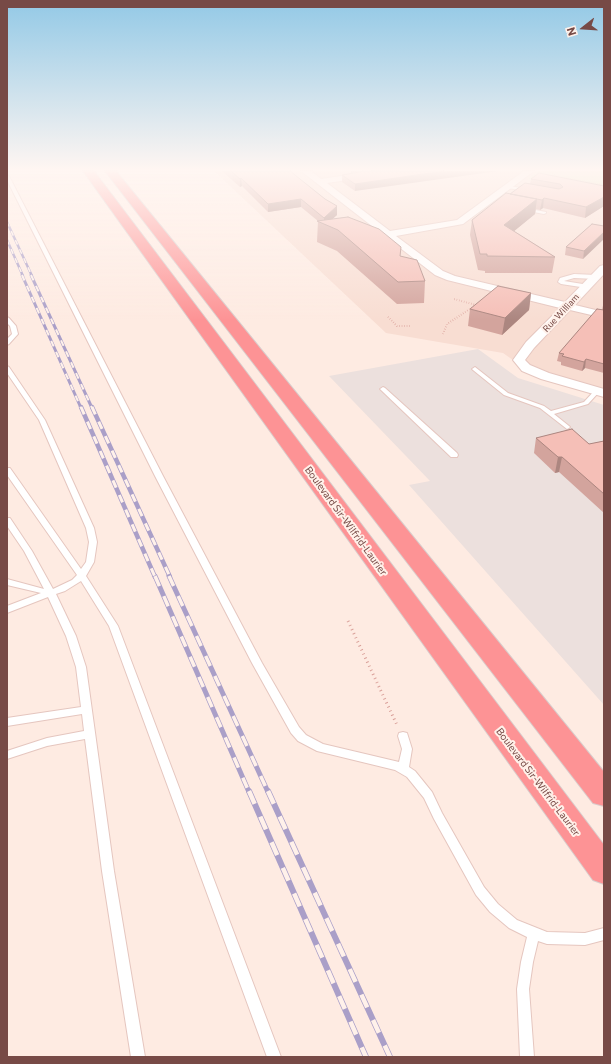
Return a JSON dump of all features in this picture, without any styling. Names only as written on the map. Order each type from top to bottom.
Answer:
[{"type":"highway","name":"Boulevard Sir-Wilfrid-Laurier","points":[[125,221],[604,870]]},
{"type":"highway","points":[[149,221],[604,794]]},
{"type":"street","points":[[367,221],[427,265],[439,273],[451,278],[604,315]]},
{"type":"street","points":[[390,239],[462,221]]},
{"type":"street","name":"Rue William","points":[[601,392],[544,376],[526,368],[520,360],[530,345],[604,268]]},
{"type":"lane","points":[[30,221],[163,483],[257,663],[295,730],[302,738],[321,748],[347,756],[398,766],[421,784],[480,890],[494,908],[513,924],[534,934],[547,938],[586,939],[604,934]]},
{"type":"lane","points":[[587,286],[561,282],[562,278],[574,276],[596,277]]},
{"type":"lane","points":[[7,319],[13,326],[15,334],[7,343]]},
{"type":"lane","points":[[7,368],[42,420],[93,536],[93,551],[90,562],[82,575],[69,586],[7,610]]},
{"type":"lane","points":[[475,369],[506,394],[542,407],[567,427]]},
{"type":"lane","points":[[383,389],[454,455]]},
{"type":"lane","points":[[549,413],[586,403],[601,392]]},
{"type":"lane","points":[[7,470],[82,575],[113,626],[274,1057]]},
{"type":"lane","points":[[7,520],[28,551],[51,593],[71,636],[81,667],[108,872],[138,1057]]},
{"type":"lane","points":[[7,582],[51,593]]},
{"type":"lane","points":[[7,722],[87,710]]},
{"type":"lane","points":[[7,755],[48,742],[90,734]]},
{"type":"lane","points":[[403,736],[407,749],[403,770]]},
{"type":"lane","points":[[527,1057],[523,989],[527,962],[534,934]]},
{"type":"path","points":[[443,334],[448,324],[476,305],[454,298]]},
{"type":"path","points":[[388,317],[397,326],[411,326]]},
{"type":"path","points":[[348,621],[403,736]]},
{"type":"shaded area","points":[[267,221],[604,221],[604,391],[527,370],[503,353],[386,333]]},
{"type":"shaded area","points":[[478,349],[518,378],[604,405],[604,705],[409,485],[430,481],[329,376]]},
{"type":"building","points":[[317,221],[357,221],[379,229],[401,247],[400,256],[417,260],[425,281],[398,282],[338,230]]},
{"type":"building","points":[[472,221],[510,221],[504,225],[555,257],[487,256],[487,254],[480,254]]},
{"type":"building","points":[[592,224],[604,226],[604,232],[584,251],[566,247]]},
{"type":"building","points":[[498,286],[531,293],[505,318],[470,309]]},
{"type":"building","points":[[597,309],[604,310],[604,364],[586,359],[584,362],[562,356],[564,354],[559,353]]},
{"type":"building","points":[[572,429],[589,444],[604,441],[604,494],[562,457],[558,457],[536,438]]},
{"type":"railway","points":[[7,222],[32,276]]},
{"type":"railway","points":[[7,240],[23,276]]},
{"type":"railway","points":[[22,275],[81,408]]},
{"type":"railway","points":[[31,275],[92,408]]},
{"type":"railway","points":[[81,407],[155,577]]},
{"type":"railway","points":[[92,407],[170,577]]},
{"type":"railway","points":[[155,576],[249,792]]},
{"type":"railway","points":[[169,576],[268,792]]},
{"type":"railway","points":[[249,791],[366,1057]]},
{"type":"railway","points":[[268,791],[390,1057]]}]
